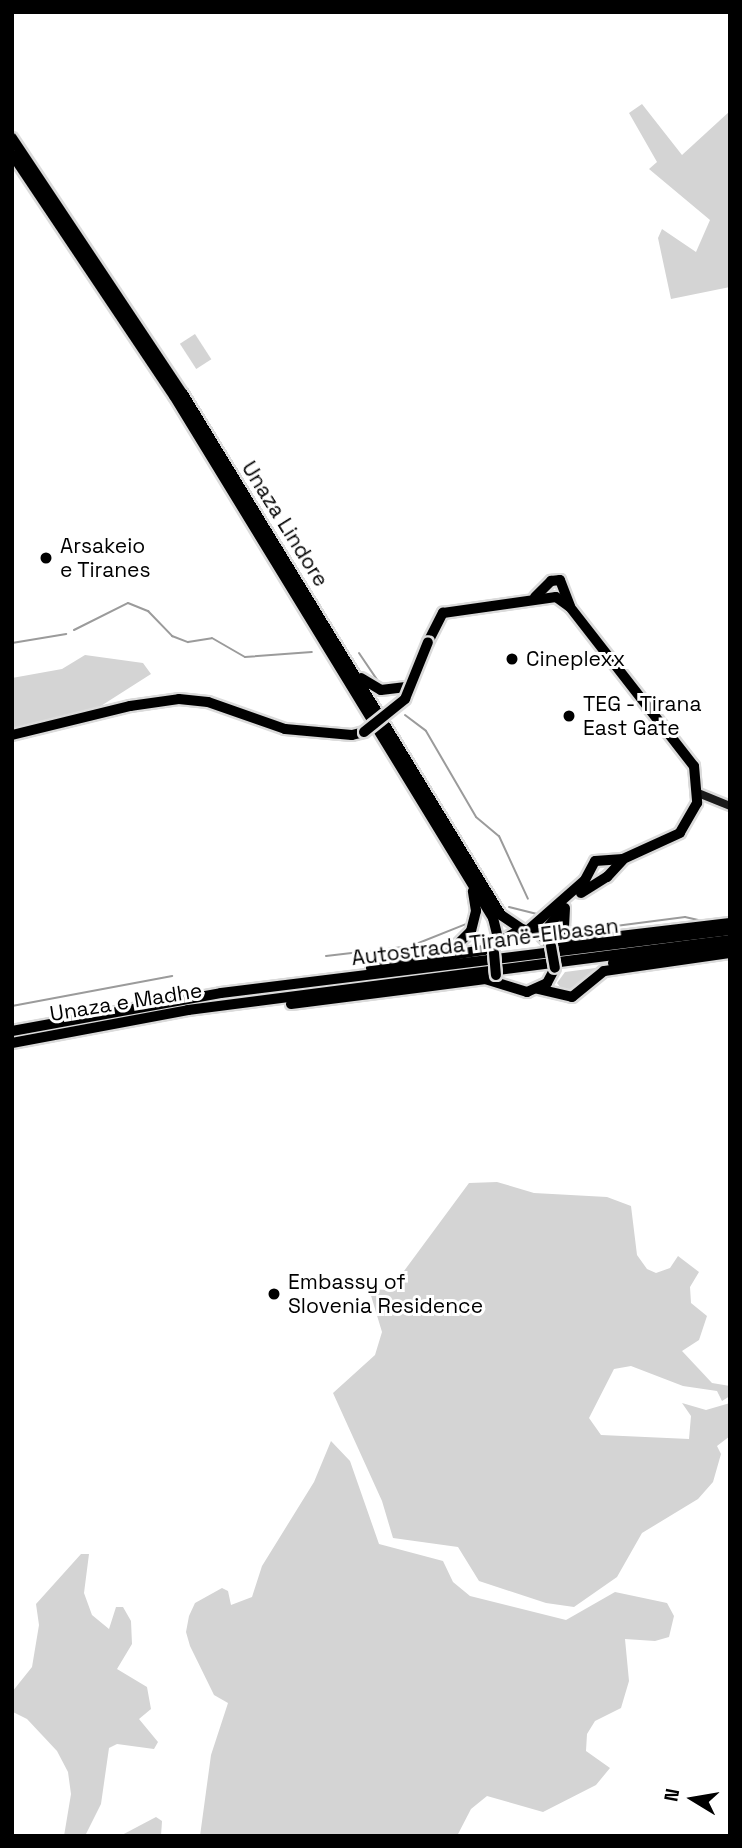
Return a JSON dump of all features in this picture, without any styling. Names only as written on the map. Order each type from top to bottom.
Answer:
[{"type":"highway","name":"Unaza Lindore","points":[[12,138],[183,394],[501,915],[525,930]]},
{"type":"highway","name":"Unaza Lindore","points":[[12,154],[174,396],[496,923],[497,946]]},
{"type":"highway","points":[[318,615],[371,687],[393,691],[404,687]]},
{"type":"highway","points":[[444,958],[471,931],[475,911],[472,884]]},
{"type":"highway","points":[[244,990],[285,980],[444,958],[497,946],[525,930],[549,942],[730,922]]},
{"type":"highway","name":"Autostrada Tiranë-Elbasan","points":[[244,990],[730,930]]},
{"type":"highway","name":"Autostrada Tiranë-Elbasan","points":[[247,1003],[730,940]]},
{"type":"highway","points":[[549,942],[553,973]]},
{"type":"highway","points":[[497,946],[500,980]]},
{"type":"highway","points":[[247,1003],[354,999],[485,979],[500,980],[521,992],[538,989],[553,973],[730,948]]},
{"type":"highway","name":"Unaza e Madhe","points":[[12,1031],[124,1007],[244,990]]},
{"type":"highway","name":"Unaza e Madhe","points":[[12,1043],[57,1032],[247,1003]]},
{"type":"main road","points":[[531,600],[548,585],[560,580],[570,607]]},
{"type":"main road","points":[[548,585],[555,597],[570,607],[685,751],[694,766],[698,793],[693,815],[680,834],[608,867],[599,879],[552,920],[549,942]]},
{"type":"main road","points":[[12,735],[130,706],[179,699],[208,702],[285,729],[361,733],[405,699],[443,613],[555,597],[566,591]]},
{"type":"main road","points":[[698,793],[730,806]]},
{"type":"main road","points":[[525,930],[590,870],[595,861],[608,867]]},
{"type":"main road","points":[[590,870],[599,879]]},
{"type":"main road","points":[[565,907],[564,930],[573,937],[590,939]]},
{"type":"main road","points":[[538,989],[578,996],[604,971],[730,953]]},
{"type":"main road","points":[[553,973],[559,992]]},
{"type":"shaded area","points":[[642,104],[682,155],[730,111],[730,287],[671,299],[658,238],[662,229],[696,252],[710,220],[649,169],[657,162],[629,113]]},
{"type":"shaded area","points":[[195,334],[211,359],[196,369],[180,344]]},
{"type":"shaded area","points":[[85,655],[143,663],[151,674],[93,711],[12,732],[12,678],[62,669]]},
{"type":"shaded area","points":[[603,967],[577,993],[565,993],[557,983],[565,972]]},
{"type":"shaded area","points":[[497,1182],[534,1193],[607,1197],[631,1206],[637,1255],[647,1269],[656,1273],[670,1268],[678,1256],[699,1272],[690,1287],[691,1303],[707,1316],[699,1340],[682,1351],[712,1383],[730,1386],[730,1396],[722,1401],[717,1391],[683,1386],[631,1366],[614,1369],[589,1418],[601,1435],[689,1439],[691,1416],[682,1403],[706,1410],[730,1403],[730,1436],[717,1446],[721,1454],[713,1482],[698,1499],[642,1533],[617,1577],[574,1607],[546,1603],[479,1581],[458,1547],[393,1538],[382,1501],[333,1393],[375,1355],[382,1332],[369,1289],[390,1290],[469,1183]]},
{"type":"shaded area","points":[[331,1441],[350,1461],[379,1544],[443,1561],[453,1582],[470,1596],[566,1620],[615,1592],[667,1603],[674,1616],[669,1637],[655,1641],[625,1639],[629,1681],[621,1708],[595,1721],[587,1734],[586,1751],[610,1768],[596,1785],[543,1812],[487,1796],[471,1809],[457,1836],[200,1836],[211,1755],[228,1703],[214,1695],[190,1646],[186,1632],[189,1616],[195,1603],[222,1588],[228,1591],[231,1605],[252,1597],[262,1566],[314,1482]]},
{"type":"shaded area","points":[[81,1554],[89,1554],[84,1593],[92,1615],[109,1629],[116,1607],[123,1607],[131,1621],[132,1644],[117,1669],[147,1687],[151,1709],[139,1719],[158,1742],[154,1749],[117,1744],[109,1748],[101,1804],[85,1836],[64,1836],[71,1794],[68,1772],[57,1751],[27,1719],[13,1712],[12,1692],[32,1667],[39,1625],[36,1604]]},
{"type":"shaded area","points":[[156,1817],[162,1821],[161,1836],[120,1836]]},
{"type":"waterway","points":[[74,630],[128,603],[148,611],[172,636],[188,642],[212,638],[245,657],[312,652]]},
{"type":"waterway","points":[[12,643],[66,634]]},
{"type":"waterway","points":[[359,653],[380,684]]},
{"type":"waterway","points":[[405,715],[426,731],[476,817],[499,836],[528,899]]},
{"type":"waterway","points":[[509,907],[541,915]]},
{"type":"waterway","points":[[577,931],[685,917],[703,921]]},
{"type":"waterway","points":[[326,956],[411,946],[466,924]]},
{"type":"waterway","points":[[12,1006],[172,976]]},
{"type":"place","name":"Arsakeio e Tiranes","points":[[46,558]]},
{"type":"place","name":"Cineplexx","points":[[512,659]]},
{"type":"place","name":"TEG - Tirana East Gate","points":[[569,716]]},
{"type":"place","name":"Embassy of Slovenia Residence","points":[[274,1294]]}]
